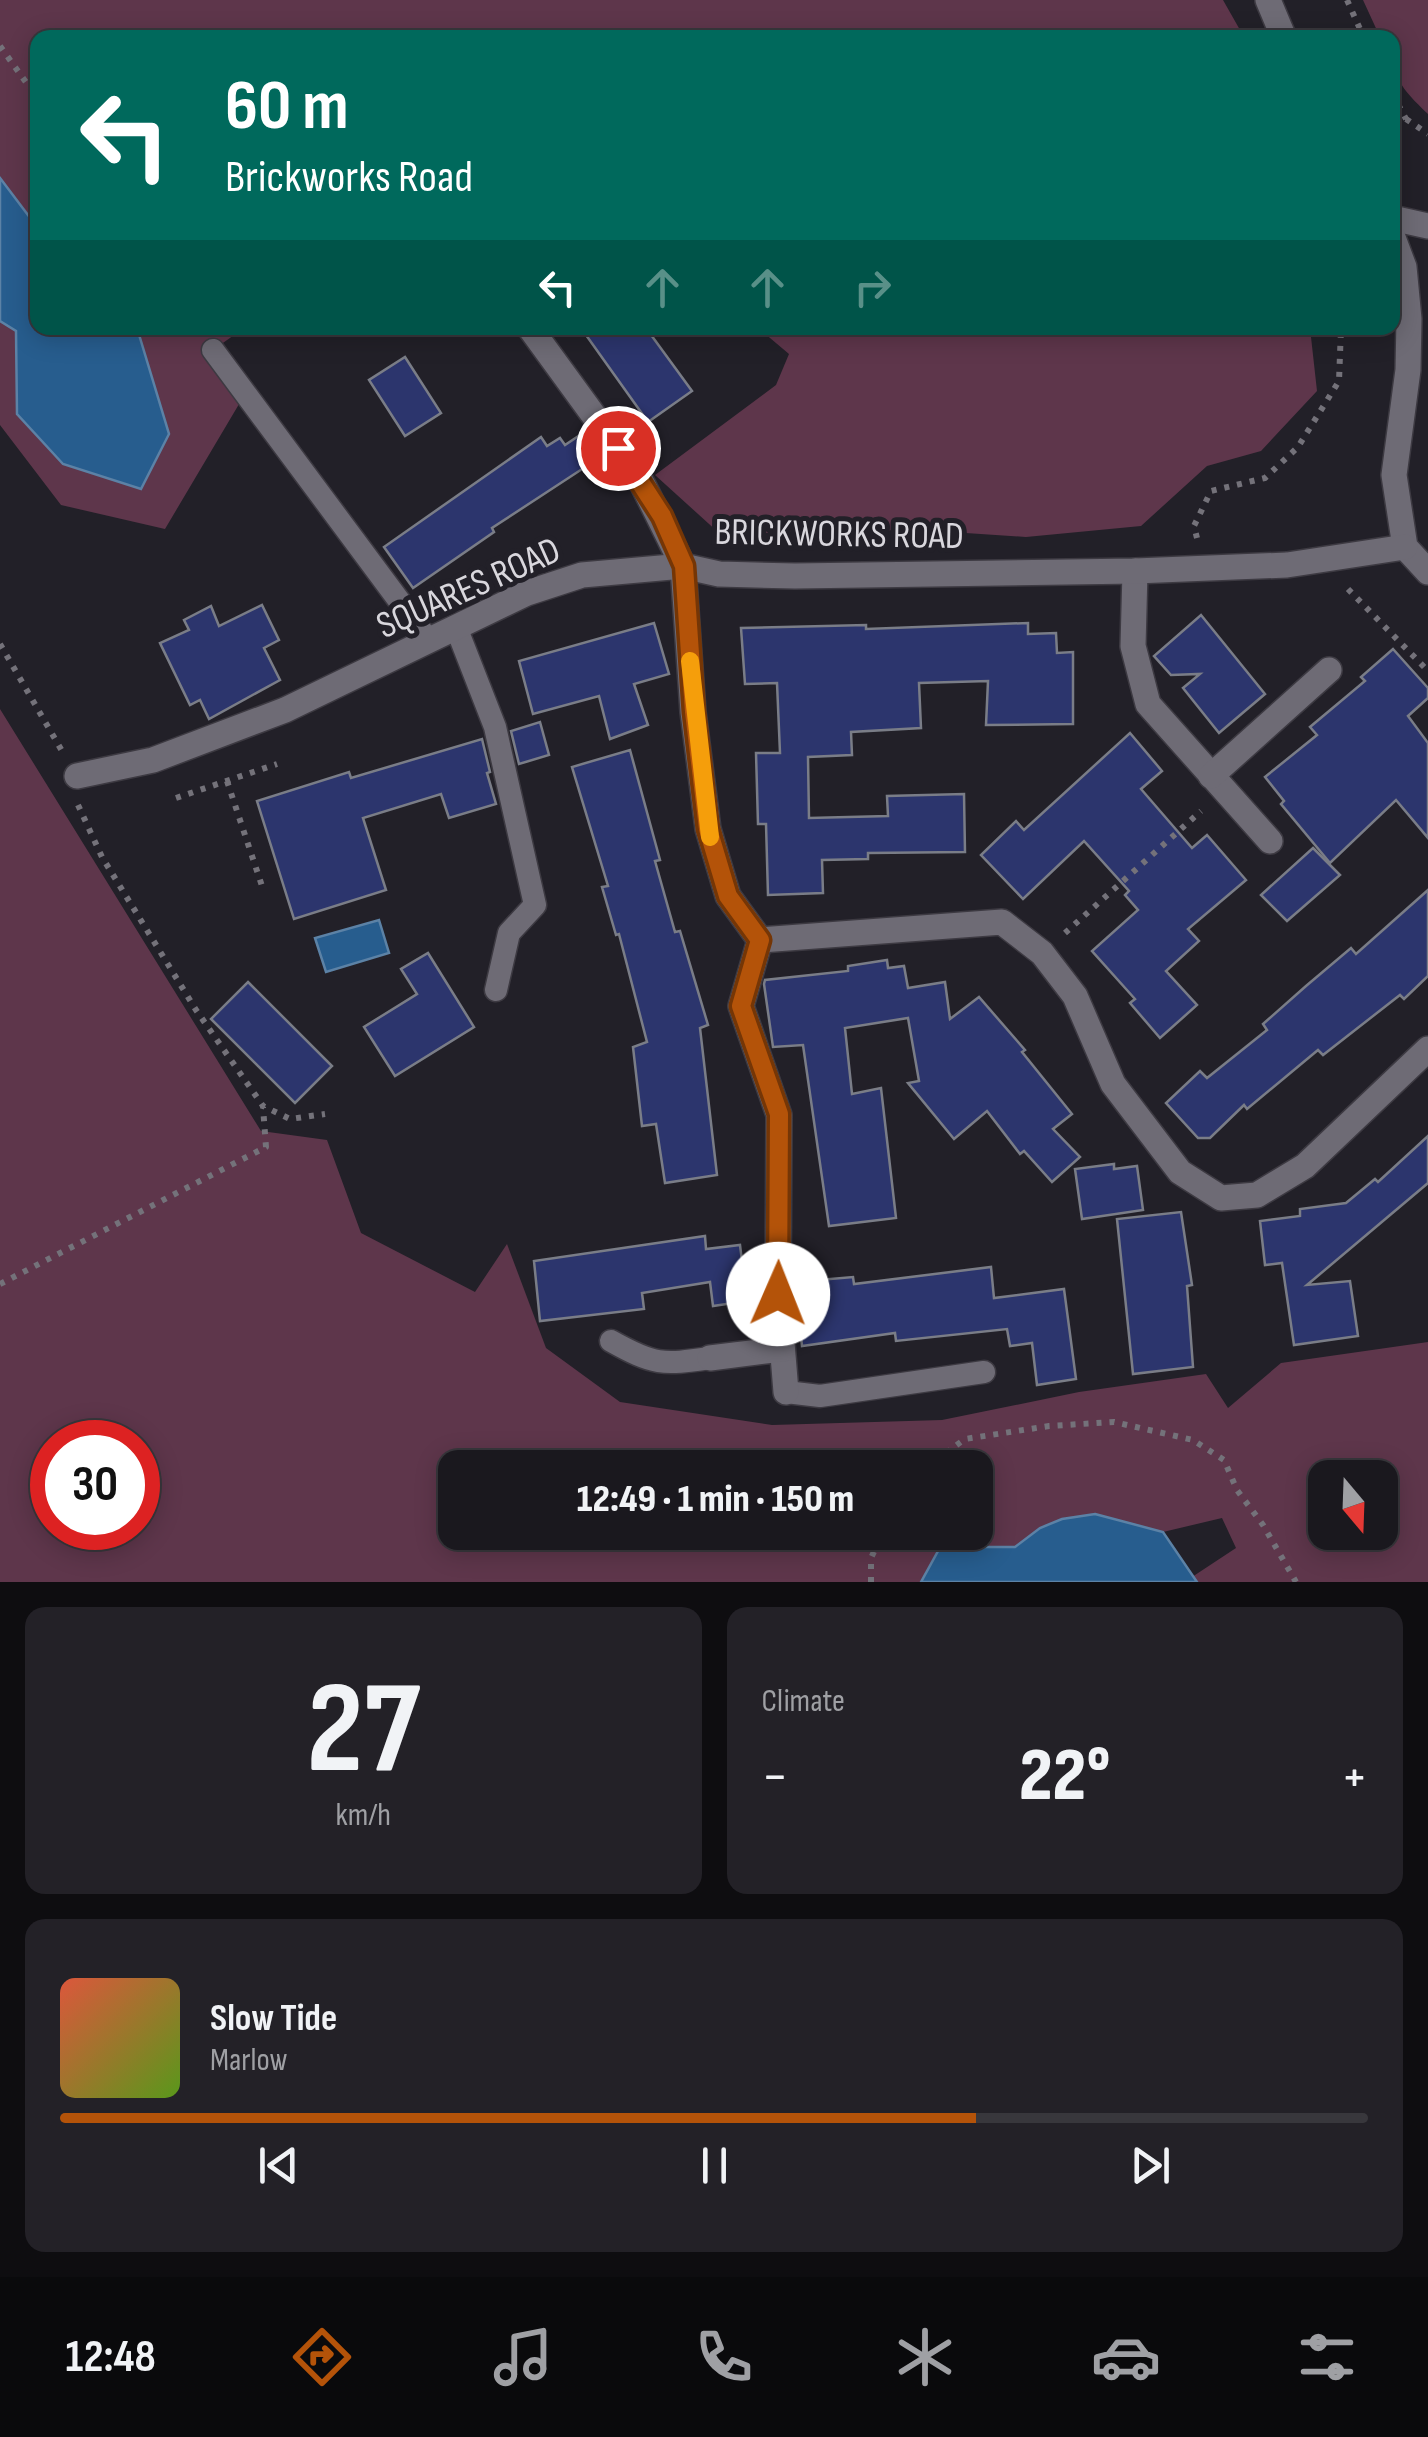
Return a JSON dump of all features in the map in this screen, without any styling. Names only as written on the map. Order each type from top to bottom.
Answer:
[{"type":"street","points":[[1268,0],[1281,30]]},
{"type":"street","points":[[1400,220],[1428,226]]},
{"type":"street","points":[[1400,256],[1419,311],[1394,475],[1406,547],[1428,572]]},
{"type":"street","points":[[535,335],[640,478],[684,566]]},
{"type":"street","name":"BRICKWORKS ROAD","points":[[760,940],[728,896],[708,829],[694,712],[684,566],[719,574],[796,576],[1135,572],[1287,565],[1406,547]]},
{"type":"street","name":"SQUARES ROAD","points":[[77,776],[153,760],[285,710],[527,593],[582,576],[684,566]]},
{"type":"street","points":[[1135,572],[1133,646],[1148,704],[1270,841]]},
{"type":"street","points":[[1218,783],[1329,670]]},
{"type":"street","points":[[786,1392],[778,1294],[779,1114],[741,1006],[760,940],[1002,922],[1042,953],[1076,996],[1113,1084],[1180,1172],[1221,1198],[1256,1196],[1305,1166],[1428,1049]]},
{"type":"street","points":[[710,1358],[782,1349]]},
{"type":"lane","points":[[212,350],[429,642]]},
{"type":"lane","points":[[456,627],[495,727],[535,905],[509,933],[496,990]]},
{"type":"lane","points":[[611,1341],[644,1359],[664,1364],[710,1358]]},
{"type":"lane","points":[[786,1392],[820,1396],[984,1372]]},
{"type":"path","points":[[1346,0],[1360,30]]},
{"type":"path","points":[[0,46],[30,89]]},
{"type":"path","points":[[1400,107],[1406,118],[1428,134]]},
{"type":"path","points":[[1400,122],[1406,118]]},
{"type":"path","points":[[1207,568],[1194,526],[1211,491],[1265,478],[1298,447],[1339,381],[1340,335]]},
{"type":"path","points":[[1342,583],[1428,670]]},
{"type":"path","points":[[0,644],[77,776],[78,805],[102,857],[196,1010],[263,1106],[290,1119],[325,1114]]},
{"type":"path","points":[[176,798],[277,764]]},
{"type":"path","points":[[227,781],[263,889]]},
{"type":"path","points":[[1042,953],[1218,783]]},
{"type":"path","points":[[0,1284],[266,1147],[263,1106]]},
{"type":"path","points":[[949,1450],[965,1439],[1049,1426],[1114,1422],[1193,1440],[1224,1460],[1237,1490],[1296,1582]]},
{"type":"path","points":[[871,1582],[875,1550]]},
{"type":"shaded area","points":[[0,0],[1223,0],[1240,30],[30,30],[30,216],[0,178]]},
{"type":"shaded area","points":[[1363,0],[1428,0],[1428,114],[1400,81],[1400,30],[1377,30]]},
{"type":"shaded area","points":[[0,321],[16,331],[17,414],[169,434],[139,335],[234,335],[213,350],[245,394],[165,529],[61,505],[0,425]]},
{"type":"shaded area","points":[[766,335],[1311,335],[1317,391],[1261,451],[1207,466],[1141,526],[1026,537],[906,529],[730,543],[655,475],[776,385],[789,354]]},
{"type":"shaded area","points":[[0,709],[261,1131],[327,1140],[361,1233],[475,1292],[507,1244],[546,1348],[620,1402],[772,1425],[942,1420],[1079,1392],[1206,1374],[1228,1408],[1281,1363],[1428,1342],[1428,1582],[1197,1582],[1192,1577],[1236,1548],[1222,1518],[1163,1532],[1095,1514],[1062,1519],[1040,1528],[1015,1547],[993,1547],[993,1450],[438,1450],[438,1550],[939,1550],[921,1582],[0,1582]]},
{"type":"water","points":[[0,178],[30,218],[30,335],[139,335],[169,434],[141,489],[63,464],[17,414],[16,331],[0,321]]},
{"type":"water","points":[[379,920],[389,953],[326,972],[315,938]]},
{"type":"water","points":[[1095,1514],[1163,1532],[1197,1582],[921,1582],[939,1550],[1015,1547],[1040,1528],[1062,1519]]},
{"type":"building","points":[[586,335],[651,335],[692,391],[648,422]]},
{"type":"building","points":[[405,357],[441,413],[405,436],[369,380]]},
{"type":"building","points":[[583,433],[599,458],[492,528],[494,532],[413,588],[384,547],[541,437],[547,446],[560,438],[565,445]]},
{"type":"building","points":[[262,605],[279,640],[264,648],[280,680],[209,719],[200,700],[190,705],[160,643],[189,630],[184,620],[211,606],[219,626]]},
{"type":"building","points":[[1201,615],[1265,694],[1219,733],[1183,688],[1200,674],[1171,675],[1154,656]]},
{"type":"building","points":[[654,623],[669,674],[634,684],[648,725],[610,739],[599,696],[533,714],[519,661]]},
{"type":"building","points":[[1028,623],[1028,634],[1056,633],[1057,653],[1073,652],[1073,724],[986,725],[988,681],[919,683],[921,728],[851,732],[852,755],[808,757],[809,818],[888,816],[887,796],[964,794],[965,852],[868,853],[868,859],[822,860],[823,893],[768,895],[766,824],[758,824],[756,753],[780,753],[777,683],[745,684],[741,628],[866,625],[866,629]]},
{"type":"building","points":[[1393,649],[1428,688],[1428,698],[1408,716],[1428,743],[1428,838],[1396,800],[1330,863],[1281,804],[1284,801],[1265,777],[1317,735],[1310,727],[1365,681],[1361,677]]},
{"type":"building","points":[[540,722],[549,755],[519,764],[511,731]]},
{"type":"building","points":[[1130,733],[1162,771],[1141,789],[1192,848],[1207,835],[1246,880],[1188,929],[1199,941],[1166,971],[1197,1005],[1160,1038],[1130,1003],[1135,999],[1092,951],[1138,910],[1125,895],[1129,891],[1084,841],[1023,899],[981,855],[1016,821],[1024,830]]},
{"type":"building","points":[[482,739],[496,804],[449,818],[441,794],[363,818],[386,890],[294,919],[257,801],[349,772],[351,778]]},
{"type":"building","points":[[630,750],[675,932],[680,931],[708,1025],[700,1028],[717,1175],[665,1183],[656,1124],[642,1126],[633,1047],[647,1042],[619,934],[616,935],[602,887],[608,886],[572,767]]},
{"type":"building","points":[[1313,848],[1340,875],[1287,921],[1261,895]]},
{"type":"building","points":[[1428,890],[1428,976],[1404,999],[1400,995],[1323,1055],[1318,1050],[1247,1109],[1244,1105],[1210,1138],[1198,1138],[1166,1103],[1200,1071],[1207,1078],[1267,1030],[1263,1024],[1306,986],[1351,948],[1356,954]]},
{"type":"building","points":[[428,953],[474,1027],[395,1076],[364,1027],[417,994],[401,969]]},
{"type":"building","points":[[887,960],[888,968],[904,966],[908,988],[945,982],[950,1019],[979,997],[1025,1050],[1022,1052],[1072,1114],[1053,1129],[1080,1157],[1052,1182],[1024,1151],[1020,1154],[987,1111],[954,1139],[908,1083],[919,1081],[908,1018],[845,1028],[852,1094],[881,1088],[896,1218],[829,1226],[803,1045],[773,1047],[764,984],[765,980],[848,971],[848,966]]},
{"type":"building","points":[[248,982],[332,1066],[295,1103],[211,1019]]},
{"type":"building","points":[[1428,1136],[1428,1183],[1307,1285],[1350,1281],[1358,1336],[1294,1345],[1282,1263],[1265,1265],[1260,1221],[1300,1216],[1300,1209],[1346,1203],[1375,1179],[1378,1182]]},
{"type":"building","points":[[1114,1164],[1114,1169],[1137,1166],[1143,1210],[1082,1219],[1075,1169]]},
{"type":"building","points":[[1181,1212],[1192,1285],[1187,1286],[1193,1367],[1133,1374],[1117,1219]]},
{"type":"building","points":[[705,1236],[706,1249],[740,1245],[747,1301],[713,1306],[710,1282],[642,1293],[644,1309],[540,1321],[534,1261]]},
{"type":"building","points":[[991,1267],[994,1298],[1064,1289],[1076,1379],[1037,1385],[1032,1343],[1010,1346],[1007,1329],[896,1341],[895,1333],[802,1346],[796,1282],[853,1277],[854,1284]]},
{"type":"slow traffic","points":[[690,661],[710,837]]},
{"type":"route","points":[[618,448],[662,516],[684,566],[694,712],[708,829],[728,896],[760,940],[741,1006],[779,1114],[778,1294]]}]
